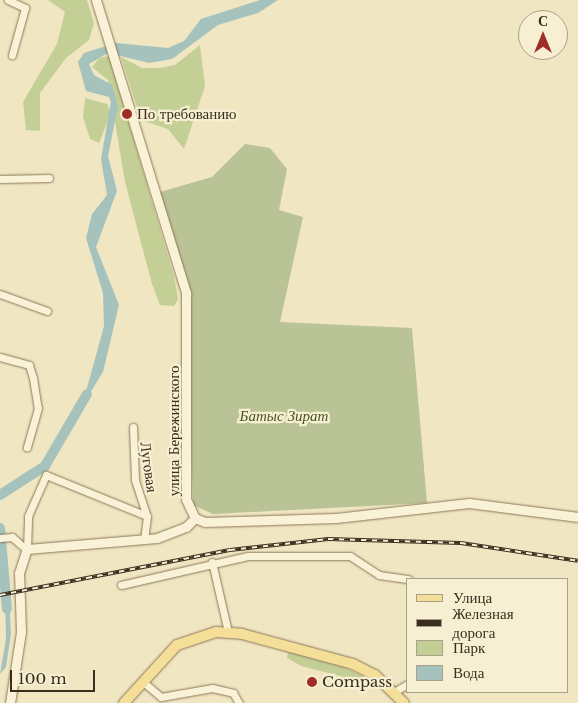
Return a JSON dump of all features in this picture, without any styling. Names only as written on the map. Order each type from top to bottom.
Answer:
[{"type":"main road","name":"улица Бережинского","points":[[96,0],[186,293],[186,498],[196,518]]},
{"type":"main road","points":[[10,703],[21,632],[19,573],[27,549],[144,539],[186,527],[196,518],[205,522],[336,518],[469,503],[578,516]]},
{"type":"main road","points":[[124,703],[142,681],[177,646],[200,635],[228,632],[353,664],[396,692],[404,703]]},
{"type":"street","points":[[8,0],[24,8],[12,55]]},
{"type":"street","points":[[0,179],[49,178]]},
{"type":"street","points":[[0,294],[47,311]]},
{"type":"street","points":[[0,357],[29,365],[33,378],[38,408],[27,447]]},
{"type":"street","name":"Луговая","points":[[134,427],[135,480],[147,516],[144,539]]},
{"type":"street","points":[[27,549],[28,516],[46,475],[147,516]]},
{"type":"street","points":[[0,538],[12,537],[27,549]]},
{"type":"street","points":[[121,585],[212,562],[248,556],[354,557],[379,575],[406,579]]},
{"type":"street","points":[[212,562],[228,632]]},
{"type":"street","points":[[142,681],[161,697],[212,688],[233,693],[239,703]]},
{"type":"street","points":[[396,692],[406,685]]},
{"type":"green space","points":[[48,0],[87,0],[94,23],[89,40],[66,58],[40,93],[40,131],[26,130],[23,102],[57,44],[65,12]]},
{"type":"green space","points":[[200,45],[205,86],[184,149],[168,129],[141,120],[121,57],[142,68],[160,68],[175,65]]},
{"type":"green space","points":[[109,56],[174,276],[178,299],[174,306],[160,305],[152,284],[125,182],[108,80],[92,67],[99,58]]},
{"type":"green space","points":[[85,98],[107,104],[111,113],[99,143],[90,139],[83,117]]},
{"type":"green space","name":"Батыс Зират","points":[[245,144],[270,148],[287,169],[279,210],[303,217],[280,322],[412,328],[427,503],[213,514],[193,505],[186,281],[160,192],[212,177]]},
{"type":"green space","points":[[288,652],[343,667],[367,678],[348,678],[301,666],[287,658]]},
{"type":"water","points":[[260,0],[278,0],[258,13],[218,25],[172,59],[149,63],[108,53],[89,64],[94,75],[112,85],[118,106],[108,156],[117,191],[96,247],[119,305],[103,372],[82,406],[104,326],[103,293],[86,238],[92,214],[107,195],[101,159],[111,102],[109,97],[86,91],[78,62],[84,53],[116,43],[168,48],[184,41],[201,19]]},
{"type":"water","points":[[5,595],[9,595],[11,634],[6,667],[0,674],[6,639]]},
{"type":"waterway","points":[[0,495],[45,466],[87,394]]},
{"type":"waterway","points":[[0,528],[7,609]]},
{"type":"railway","points":[[0,595],[230,550],[328,539],[461,543],[578,561]]},
{"type":"place","name":"По требованию","points":[[127,114]]},
{"type":"place","name":"Compass","points":[[312,682]]}]
